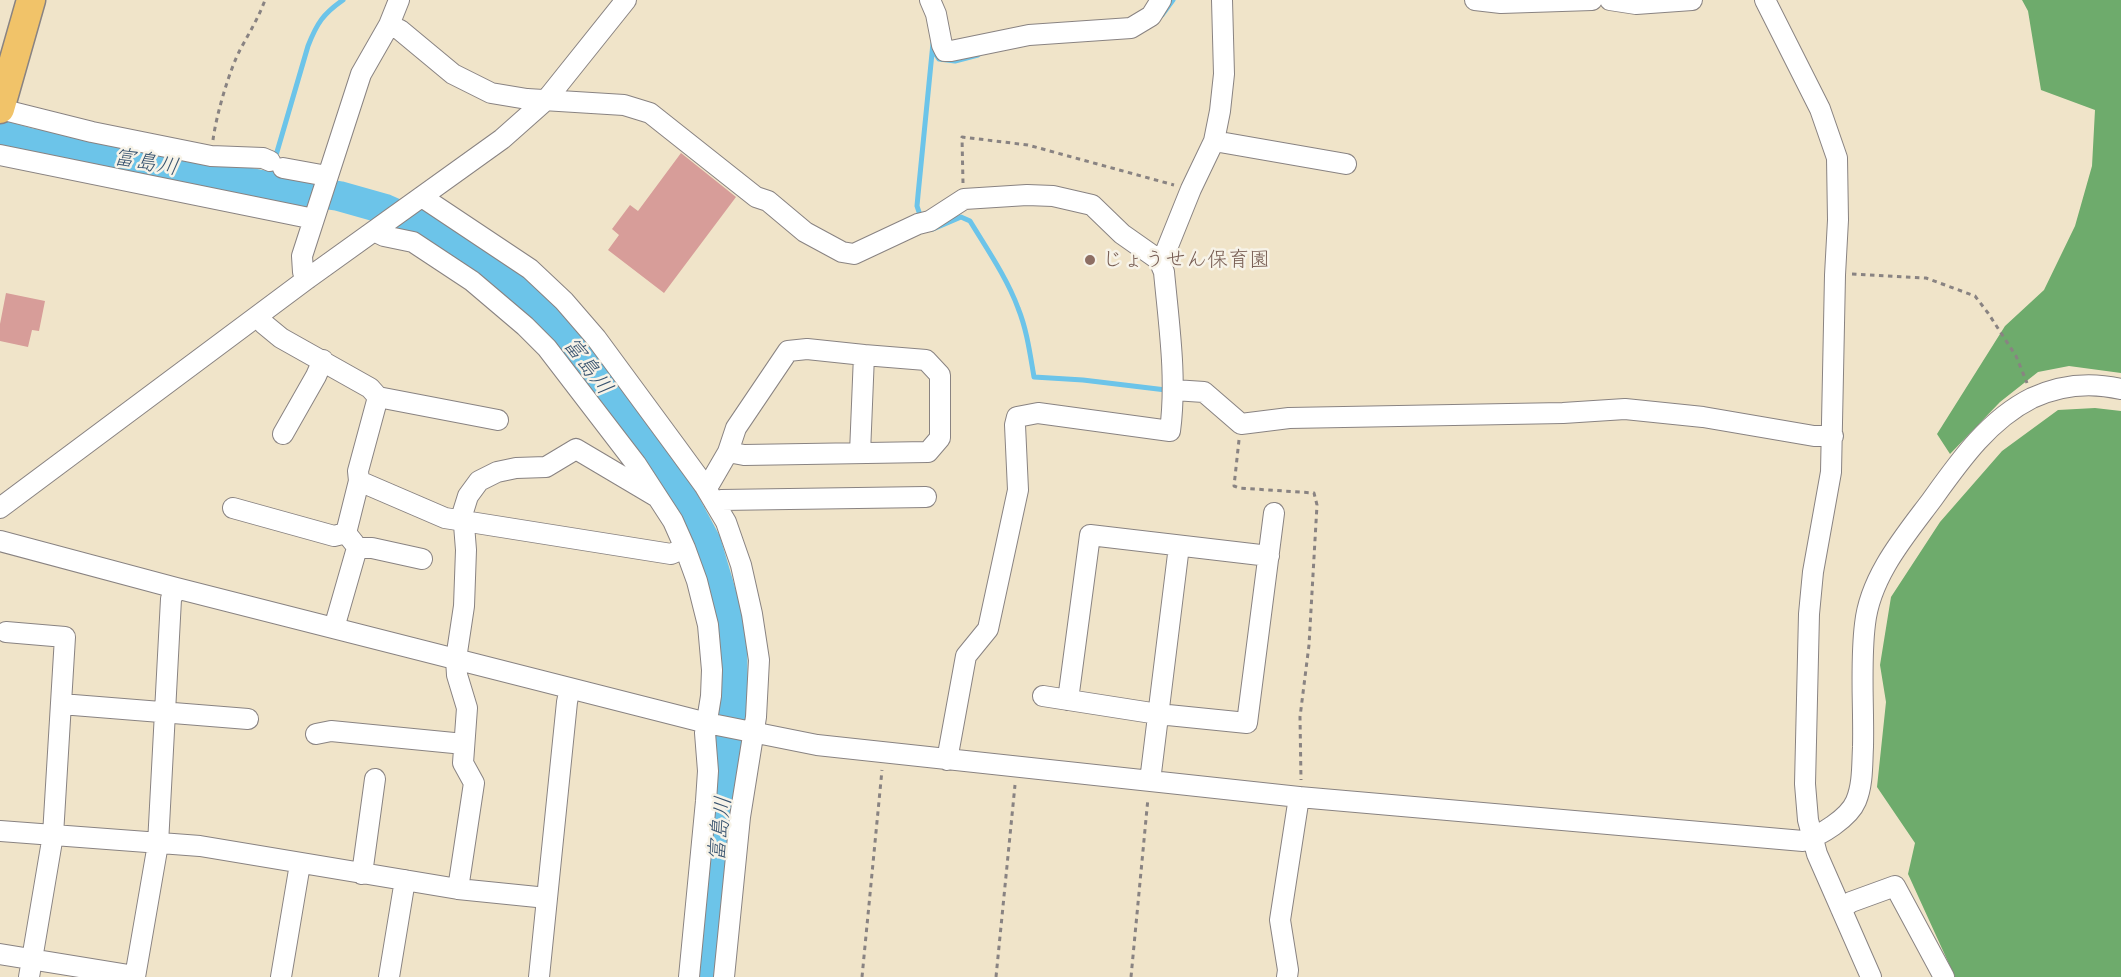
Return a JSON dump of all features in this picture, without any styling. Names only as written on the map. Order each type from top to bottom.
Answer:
[{"type":"highway","points":[[0,109],[30,0]]},
{"type":"street","points":[[307,279],[303,272],[302,256],[361,74],[389,25],[399,0]]},
{"type":"street","points":[[0,508],[307,279],[502,139],[546,100],[626,0]]},
{"type":"street","points":[[930,0],[936,14],[942,45],[945,51],[951,51],[1029,35],[1131,28],[1152,16],[1161,0]]},
{"type":"street","points":[[1159,260],[1166,251],[1191,189],[1214,141],[1224,74],[1222,0]]},
{"type":"street","points":[[1475,0],[1534,3],[1592,0]]},
{"type":"street","points":[[1610,0],[1636,4],[1692,0]]},
{"type":"street","points":[[1765,0],[1820,109],[1837,158],[1838,220],[1833,436],[1831,472],[1813,573],[1809,614],[1805,784],[1812,838],[1871,977]]},
{"type":"street","points":[[389,25],[400,30],[453,74],[491,93],[546,100],[624,105],[650,112],[756,197],[768,201],[805,232],[842,252],[854,254],[938,217],[964,199],[1036,195],[1053,196],[1092,205],[1122,234],[1159,260],[1164,272],[1174,390],[1170,431],[1038,413],[1017,417],[1015,425],[1018,490],[988,629],[966,656],[947,760]]},
{"type":"street","points":[[0,109],[92,132],[211,156],[263,158],[276,164],[327,178]]},
{"type":"street","points":[[1214,141],[1346,164]]},
{"type":"street","points":[[0,155],[316,215]]},
{"type":"street","points":[[417,200],[530,269],[564,301],[596,338],[709,494],[726,522],[752,614],[759,660],[724,977]]},
{"type":"street","points":[[377,229],[384,236],[413,242],[472,281],[547,348],[660,498],[685,548],[697,581],[708,625],[712,670],[706,801],[689,977]]},
{"type":"street","points":[[258,316],[281,338],[370,388],[378,397],[498,420]]},
{"type":"street","points":[[709,494],[710,483],[728,452],[736,428],[788,351],[807,349],[926,360],[940,375],[940,438],[928,452],[744,456],[728,452]]},
{"type":"street","points":[[860,453],[864,355]]},
{"type":"street","points":[[283,434],[323,360]]},
{"type":"street","points":[[0,541],[711,724],[817,745],[1299,797],[1803,841],[1834,825],[1855,802],[1862,774],[1865,622],[1875,586],[1894,550],[1970,448],[2001,420],[2031,399],[2058,388],[2102,385],[2121,389]]},
{"type":"street","points":[[1174,390],[1204,392],[1241,424],[1299,418],[1625,410],[1704,417],[1814,436],[1833,436]]},
{"type":"street","points":[[334,628],[352,541],[359,482],[358,471],[378,397]]},
{"type":"street","points":[[458,889],[474,783],[463,763],[467,708],[456,659],[464,606],[466,550],[462,521],[468,496],[479,481],[497,472],[516,468],[546,467],[576,448],[654,497],[660,498]]},
{"type":"street","points":[[359,482],[445,518],[671,554],[685,548]]},
{"type":"street","points":[[709,494],[721,500],[926,497]]},
{"type":"street","points":[[233,508],[372,548],[422,559]]},
{"type":"street","points":[[1043,696],[1158,714],[1247,723],[1274,513]]},
{"type":"street","points":[[1068,700],[1090,535],[1269,556]]},
{"type":"street","points":[[1150,781],[1179,546]]},
{"type":"street","points":[[0,954],[30,969],[135,977],[158,844],[171,599],[176,588]]},
{"type":"street","points":[[6,632],[65,637],[53,835],[30,969]]},
{"type":"street","points":[[539,977],[570,688]]},
{"type":"street","points":[[61,704],[248,719]]},
{"type":"street","points":[[316,734],[331,731],[464,744]]},
{"type":"street","points":[[362,874],[375,779]]},
{"type":"street","points":[[1287,977],[1288,970],[1280,920],[1299,797]]},
{"type":"street","points":[[0,831],[200,846],[458,889],[547,898]]},
{"type":"street","points":[[282,977],[300,864]]},
{"type":"street","points":[[389,977],[405,880]]},
{"type":"street","points":[[1841,909],[1851,902],[1895,886],[1944,977]]},
{"type":"path","points":[[211,156],[215,125],[239,51],[256,24],[265,0]]},
{"type":"path","points":[[964,199],[962,137],[1028,145],[1131,175],[1191,189]]},
{"type":"path","points":[[1835,275],[1926,278],[1975,296],[2016,356],[2026,379],[2031,399]]},
{"type":"path","points":[[1241,424],[1234,486],[1314,493],[1317,505],[1309,645],[1300,717],[1301,786],[1299,797]]},
{"type":"path","points":[[862,977],[884,753]]},
{"type":"path","points":[[996,977],[1016,767]]},
{"type":"path","points":[[1131,977],[1150,781]]},
{"type":"green space","points":[[2022,0],[2121,0],[2121,373],[2069,366],[2038,372],[2000,402],[1950,454],[1937,434],[2005,326],[2044,290],[2075,226],[2092,166],[2095,110],[2041,90],[2028,11]]},
{"type":"green space","points":[[2095,408],[2121,411],[2121,977],[1955,977],[1908,874],[1915,843],[1877,787],[1886,702],[1880,665],[1891,597],[1940,522],[2002,451],[2058,410]]},
{"type":"building","points":[[681,153],[736,197],[664,293],[608,250],[619,235],[612,229],[630,205],[638,211]]},
{"type":"building","points":[[6,293],[45,301],[39,331],[32,330],[28,347],[0,341],[0,324]]},
{"type":"waterway","points":[[267,186],[311,38],[330,10],[343,0]]},
{"type":"waterway","points":[[1162,15],[1173,0]]},
{"type":"waterway","points":[[921,218],[917,206],[933,43]]},
{"type":"waterway","points":[[935,53],[939,59],[955,61],[978,55]]},
{"type":"waterway","name":"富島川","points":[[0,135],[29,143],[267,186],[339,196],[385,209],[439,233],[525,296],[570,339],[677,488],[706,542],[732,630],[733,702],[705,977]]},
{"type":"waterway","points":[[933,229],[961,217],[970,221],[1008,286],[1021,316],[1034,377],[1083,380],[1166,390]]},
{"type":"place","name":"じょうせん保育園","points":[[1090,260]]}]
